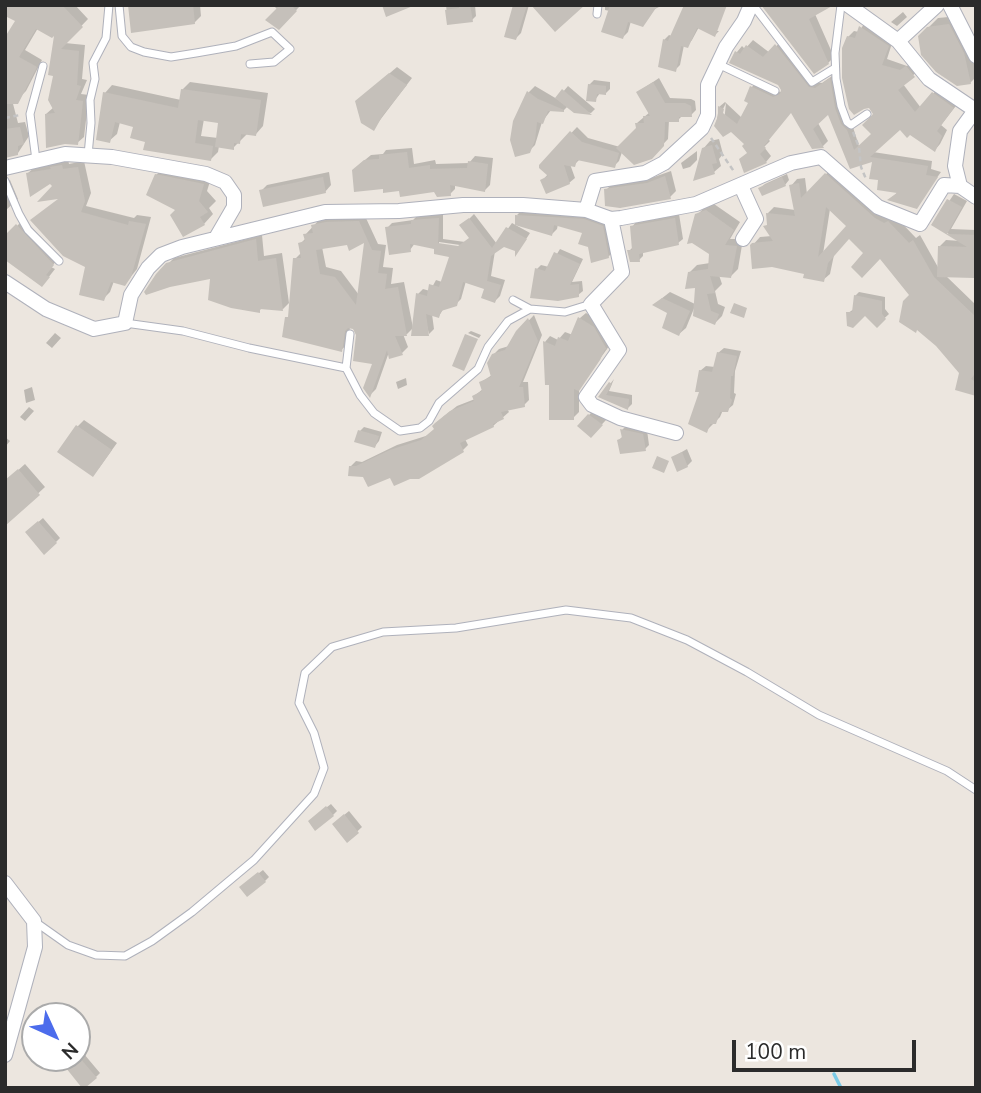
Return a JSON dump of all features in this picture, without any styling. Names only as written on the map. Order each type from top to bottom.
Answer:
[{"type":"street","points":[[586,210],[595,181],[645,173],[664,163],[702,128],[708,115],[708,85],[752,5]]},
{"type":"street","points":[[848,5],[898,41],[929,79],[975,110],[960,131],[955,166],[960,186]]},
{"type":"street","points":[[898,41],[937,5]]},
{"type":"street","points":[[950,5],[976,56]]},
{"type":"street","points":[[5,168],[65,154],[112,157],[206,174],[225,182],[234,195],[233,207],[216,238]]},
{"type":"street","points":[[5,282],[46,309],[94,329],[125,323],[131,295],[148,268],[161,255],[216,238],[325,212],[399,211],[463,205],[523,205],[586,210],[611,219],[696,204],[791,163],[821,157],[878,207],[920,224],[944,186],[960,186],[976,197]]},
{"type":"street","points":[[741,186],[756,219],[743,239]]},
{"type":"street","points":[[611,219],[622,272],[591,304],[619,350],[586,397],[592,405],[620,418],[676,433]]},
{"type":"street","points":[[5,883],[34,921],[36,947],[5,1055]]},
{"type":"lane","points":[[88,155],[90,100],[95,79],[93,63],[106,38],[109,5]]},
{"type":"lane","points":[[119,5],[122,36],[131,47],[144,52],[171,57],[236,46],[272,32],[290,49],[274,62],[250,64]]},
{"type":"lane","points":[[597,14],[598,5]]},
{"type":"lane","points":[[752,5],[812,82],[835,68]]},
{"type":"lane","points":[[841,5],[835,68],[841,106],[847,122],[851,125],[867,114]]},
{"type":"lane","points":[[718,64],[775,91]]},
{"type":"lane","points":[[36,160],[30,114],[43,66]]},
{"type":"lane","points":[[5,181],[28,230],[59,261]]},
{"type":"lane","points":[[513,300],[530,309],[565,312],[591,304]]},
{"type":"lane","points":[[350,334],[346,368],[360,396],[374,413],[400,431],[420,428],[429,421],[439,403],[478,369],[488,347],[508,321],[530,309]]},
{"type":"lane","points":[[125,323],[183,331],[346,368]]},
{"type":"lane","points":[[34,921],[68,946],[96,955],[125,956],[152,941],[192,912],[254,860],[314,794],[324,768],[314,733],[299,703],[305,673],[332,647],[383,632],[456,628],[566,610],[631,618],[687,640],[819,715],[947,771],[976,790]]},
{"type":"path","points":[[5,118],[30,114]]},
{"type":"path","points":[[851,125],[859,147],[861,167],[878,207]]},
{"type":"path","points":[[702,128],[732,167],[741,186]]},
{"type":"building","points":[[5,5],[62,5],[83,27],[61,49],[79,51],[77,85],[81,86],[76,100],[83,101],[78,145],[65,144],[46,148],[45,114],[55,113],[48,100],[53,76],[48,75],[54,36],[52,38],[36,29],[19,57],[37,67],[18,104],[5,104],[5,37],[15,21],[5,16]]},
{"type":"building","points":[[128,5],[193,5],[195,24],[131,33]]},
{"type":"building","points":[[280,5],[291,5],[297,11],[279,30],[265,20]]},
{"type":"building","points":[[382,5],[413,5],[413,6],[386,17]]},
{"type":"building","points":[[459,5],[470,5],[473,22],[447,25],[445,10],[459,8]]},
{"type":"building","points":[[513,5],[527,5],[516,40],[504,37]]},
{"type":"building","points":[[531,5],[585,5],[555,32]]},
{"type":"building","points":[[610,5],[658,5],[643,27],[628,22],[623,39],[601,32]]},
{"type":"building","points":[[684,5],[727,5],[715,37],[697,28],[688,48],[681,46],[676,72],[658,67],[663,39],[668,41]]},
{"type":"building","points":[[761,5],[834,5],[809,19],[829,64],[814,74]]},
{"type":"building","points":[[949,24],[964,53],[971,84],[957,86],[936,72],[921,55],[918,36],[927,27]]},
{"type":"building","points":[[859,26],[889,46],[882,65],[900,70],[906,66],[915,77],[898,90],[915,112],[932,92],[954,108],[937,131],[942,136],[935,152],[910,135],[907,138],[900,130],[870,157],[928,166],[926,175],[938,177],[917,209],[887,200],[897,193],[877,190],[878,180],[869,179],[872,162],[850,169],[828,115],[813,129],[824,148],[812,149],[791,113],[760,154],[767,163],[744,173],[739,159],[747,153],[742,146],[744,144],[731,132],[723,137],[714,126],[718,106],[737,124],[748,103],[744,101],[750,86],[773,97],[780,94],[778,85],[729,63],[735,51],[740,54],[746,45],[763,57],[775,44],[809,87],[815,88],[830,78],[835,108],[854,150],[871,134],[862,125],[873,114],[869,108],[854,115],[849,109],[842,78],[842,48],[847,36],[855,38]]},
{"type":"building","points":[[389,73],[407,85],[374,131],[361,123],[355,101]]},
{"type":"building","points":[[653,82],[665,103],[685,103],[691,106],[692,117],[679,117],[679,122],[665,122],[664,146],[652,159],[634,165],[616,148],[636,128],[635,123],[644,123],[643,116],[650,116],[636,92]]},
{"type":"building","points":[[588,84],[606,86],[606,95],[597,94],[596,102],[586,101]]},
{"type":"building","points":[[181,89],[261,100],[256,136],[241,134],[240,144],[234,143],[234,150],[215,147],[218,123],[198,120],[195,143],[213,146],[211,161],[143,150],[145,142],[130,138],[133,127],[115,122],[110,143],[96,140],[103,92],[178,108]]},
{"type":"building","points":[[562,89],[592,115],[574,113],[555,98]]},
{"type":"building","points":[[527,91],[564,112],[548,111],[543,124],[537,122],[530,153],[515,157],[510,140],[513,121]]},
{"type":"building","points":[[20,127],[24,144],[18,146],[18,155],[5,158],[5,129]]},
{"type":"building","points":[[570,131],[582,142],[619,153],[615,168],[577,160],[575,167],[564,165],[570,184],[546,194],[540,180],[548,176],[539,165]]},
{"type":"building","points":[[712,145],[717,163],[712,164],[715,174],[693,181],[702,148]]},
{"type":"building","points":[[407,152],[409,168],[430,165],[430,169],[467,168],[468,161],[488,164],[485,192],[450,185],[451,196],[437,197],[434,192],[400,197],[399,191],[383,193],[383,189],[354,192],[352,170],[364,160],[379,159],[379,155]]},
{"type":"building","points":[[62,165],[63,169],[78,167],[85,201],[81,212],[128,225],[129,221],[146,224],[131,277],[125,286],[111,282],[104,301],[79,295],[85,267],[63,256],[30,220],[58,199],[37,202],[52,186],[50,184],[30,197],[26,173]]},
{"type":"building","points":[[825,173],[875,218],[884,223],[888,221],[909,243],[913,240],[934,277],[976,317],[976,372],[971,379],[976,382],[976,396],[955,390],[959,373],[936,346],[917,330],[916,333],[899,322],[903,301],[909,295],[880,259],[862,278],[851,267],[863,253],[849,239],[828,263],[824,282],[803,278],[804,274],[772,267],[752,269],[750,245],[773,241],[763,226],[767,225],[766,213],[795,216],[789,185],[799,183],[801,198]],"holes":[[[826,207],[846,226],[818,257]]]},
{"type":"building","points":[[155,174],[204,184],[199,201],[208,212],[200,217],[205,225],[183,237],[170,215],[175,210],[146,195]]},
{"type":"building","points":[[665,176],[671,199],[620,208],[605,206],[604,189],[647,183]]},
{"type":"building","points":[[323,177],[326,193],[263,207],[259,190]]},
{"type":"building","points":[[782,177],[786,186],[762,196],[758,188]]},
{"type":"building","points":[[947,199],[962,207],[947,234],[976,235],[974,278],[937,277],[938,246],[967,247],[931,225]]},
{"type":"building","points":[[706,210],[734,230],[725,245],[737,246],[731,278],[710,276],[715,293],[707,294],[711,311],[719,314],[715,325],[693,316],[695,288],[685,289],[688,272],[708,269],[709,254],[692,243],[687,244],[695,214]]},
{"type":"building","points":[[515,215],[584,219],[603,226],[609,258],[591,263],[588,247],[578,244],[582,233],[554,225],[552,236],[515,225]]},
{"type":"building","points":[[439,218],[438,243],[458,246],[469,238],[459,225],[469,218],[492,248],[506,227],[527,239],[515,257],[515,251],[504,247],[491,256],[487,281],[501,285],[495,303],[481,298],[484,289],[463,282],[457,306],[441,311],[439,318],[426,314],[429,336],[411,336],[416,293],[427,296],[429,284],[439,287],[449,257],[434,254],[434,249],[410,244],[411,252],[389,255],[385,227],[411,224],[411,220]]},
{"type":"building","points":[[675,218],[679,245],[639,254],[640,262],[630,262],[627,250],[632,250],[630,226]]},
{"type":"building","points":[[359,221],[372,250],[381,251],[378,273],[387,274],[385,289],[398,287],[407,336],[395,336],[403,355],[389,359],[387,350],[370,398],[363,388],[372,364],[353,361],[356,335],[353,329],[348,328],[345,331],[342,352],[282,337],[285,317],[288,317],[293,258],[301,258],[298,243],[305,241],[303,234],[313,233],[311,225]],"holes":[[[364,243],[356,305],[335,277],[320,274],[316,250],[347,245],[349,251]]]},
{"type":"building","points":[[16,224],[54,265],[46,275],[50,277],[42,287],[5,260],[5,235]]},
{"type":"building","points":[[256,239],[258,261],[276,258],[283,311],[260,309],[260,313],[231,308],[208,300],[210,279],[146,295],[144,292],[166,263]]},
{"type":"building","points":[[554,252],[580,264],[570,285],[579,284],[579,297],[558,301],[530,298],[535,268],[545,271]]},
{"type":"building","points":[[854,295],[882,301],[882,314],[886,319],[877,328],[865,316],[853,328],[847,326],[846,312],[852,312]]},
{"type":"building","points":[[662,298],[690,311],[679,336],[662,328],[667,313],[652,305]]},
{"type":"building","points":[[734,303],[747,308],[744,318],[730,313]]},
{"type":"building","points":[[578,317],[594,327],[607,350],[605,349],[579,391],[574,389],[574,420],[549,420],[549,385],[545,385],[543,341],[555,346],[558,337],[568,341]]},
{"type":"building","points":[[528,318],[538,341],[519,387],[523,387],[525,407],[501,412],[504,419],[493,424],[494,427],[460,443],[464,452],[419,479],[410,479],[394,486],[390,478],[368,487],[363,477],[348,476],[349,466],[356,466],[390,450],[421,440],[434,429],[432,426],[450,411],[474,401],[472,396],[482,391],[479,382],[491,377],[487,363],[492,354],[505,350],[516,331]]},
{"type":"building","points":[[465,334],[478,339],[464,371],[452,366]]},
{"type":"building","points":[[717,352],[737,356],[731,376],[732,400],[728,412],[720,412],[716,424],[710,424],[707,433],[688,424],[699,392],[695,392],[699,370],[712,372]]},
{"type":"building","points":[[609,382],[612,384],[606,395],[629,399],[628,410],[598,397]]},
{"type":"building","points":[[588,414],[603,425],[591,438],[577,426]]},
{"type":"building","points":[[76,425],[112,450],[93,477],[57,452]]},
{"type":"building","points":[[620,429],[643,434],[646,451],[620,454],[617,440],[622,438]]},
{"type":"building","points":[[358,430],[379,436],[375,448],[354,442]]},
{"type":"building","points":[[682,452],[688,467],[677,472],[671,457]]},
{"type":"building","points":[[657,456],[669,461],[664,473],[652,468]]},
{"type":"building","points":[[18,469],[40,495],[5,526],[5,480]]},
{"type":"building","points":[[38,521],[57,543],[44,555],[25,532]]},
{"type":"building","points":[[326,806],[334,816],[315,831],[308,821]]},
{"type":"building","points":[[344,814],[359,833],[347,843],[332,824]]},
{"type":"building","points":[[258,872],[266,882],[247,897],[239,887]]},
{"type":"building","points":[[91,1071],[97,1078],[82,1088],[69,1072]]},
{"type":"waterway","points":[[834,1074],[841,1088]]}]
